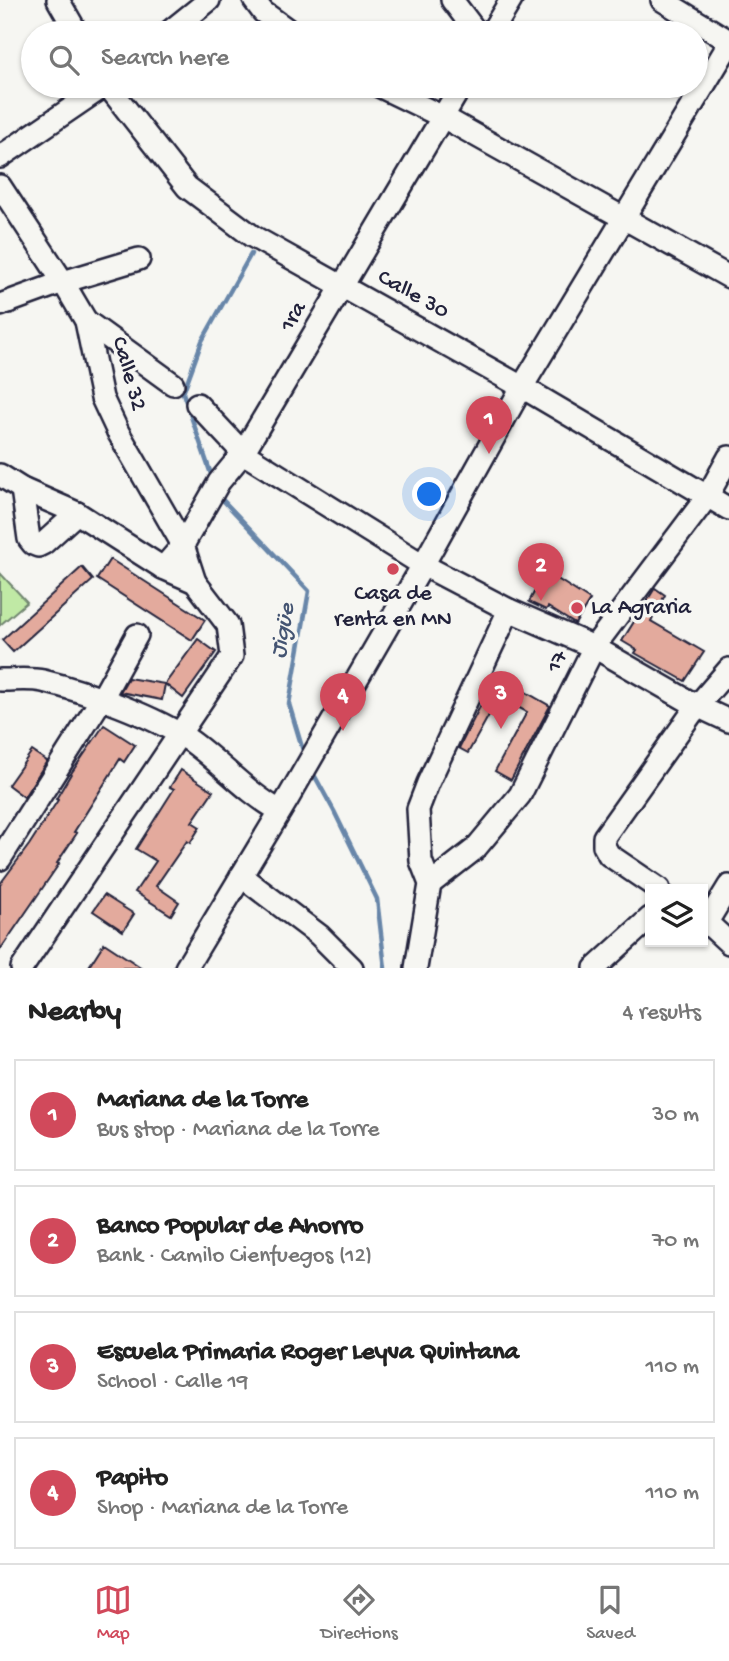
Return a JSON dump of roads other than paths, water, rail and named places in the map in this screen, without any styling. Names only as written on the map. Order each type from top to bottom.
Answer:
[{"type":"street","points":[[58,0],[70,21]]},
{"type":"street","points":[[183,21],[209,0]]},
{"type":"street","points":[[254,0],[263,12],[275,21]]},
{"type":"street","points":[[452,0],[468,21]]},
{"type":"street","points":[[498,21],[511,0]]},
{"type":"street","points":[[662,0],[696,21]]},
{"type":"street","points":[[708,29],[729,42],[708,78]]},
{"type":"street","points":[[0,157],[88,98]]},
{"type":"street","name":"Calle 30","points":[[116,98],[187,187],[252,236],[522,387],[729,509]]},
{"type":"street","points":[[404,98],[729,277]]},
{"type":"street","name":"1ra","points":[[163,568],[183,545],[215,489],[243,453],[454,98]]},
{"type":"street","points":[[186,968],[423,565],[522,387],[696,98]]},
{"type":"street","name":"Calle 32","points":[[0,186],[86,321],[102,398],[118,432],[183,545],[195,582]]},
{"type":"street","points":[[0,305],[139,258]]},
{"type":"street","points":[[86,321],[173,384]]},
{"type":"street","points":[[197,404],[243,453],[423,565],[509,610],[594,647],[697,706],[729,721]]},
{"type":"street","name":"17","points":[[430,884],[475,849],[520,795],[594,647],[707,497],[729,457]]},
{"type":"street","points":[[0,475],[22,489],[77,513],[163,568],[195,582],[228,625],[232,656],[22,968]]},
{"type":"street","points":[[22,489],[29,539],[33,544],[38,546],[44,543],[77,513]]},
{"type":"street","points":[[416,968],[430,884],[421,861],[418,809],[509,610]]},
{"type":"street","points":[[0,859],[101,700],[137,635]]},
{"type":"street","points":[[652,884],[609,855],[604,846],[604,837],[697,706],[729,669]]},
{"type":"street","points":[[0,680],[41,681],[169,726],[264,803],[280,811]]},
{"type":"street","points":[[241,876],[319,935],[352,968]]},
{"type":"street","points":[[708,916],[729,886]]},
{"type":"street","points":[[595,968],[645,923]]},
{"type":"street","points":[[708,923],[729,943]]},
{"type":"waterway","name":"Jigüe","points":[[213,480],[183,393],[202,341],[251,254]]},
{"type":"waterway","name":"Jigüe","points":[[218,495],[309,591],[289,704],[304,754]]},
{"type":"waterway","name":"Jigüe","points":[[312,771],[377,899],[385,968]]},
{"type":"place","name":"Mariana de la Torre","points":[[489,454]]},
{"type":"place","name":"Casa de renta en MN","points":[[393,569]]},
{"type":"place","name":"Banco Popular de Ahorro","points":[[541,601]]},
{"type":"place","name":"La Agraria","points":[[577,608]]},
{"type":"place","name":"Escuela Primaria Roger Leyva Quintana","points":[[501,729]]},
{"type":"place","name":"Papito","points":[[343,731]]}]
